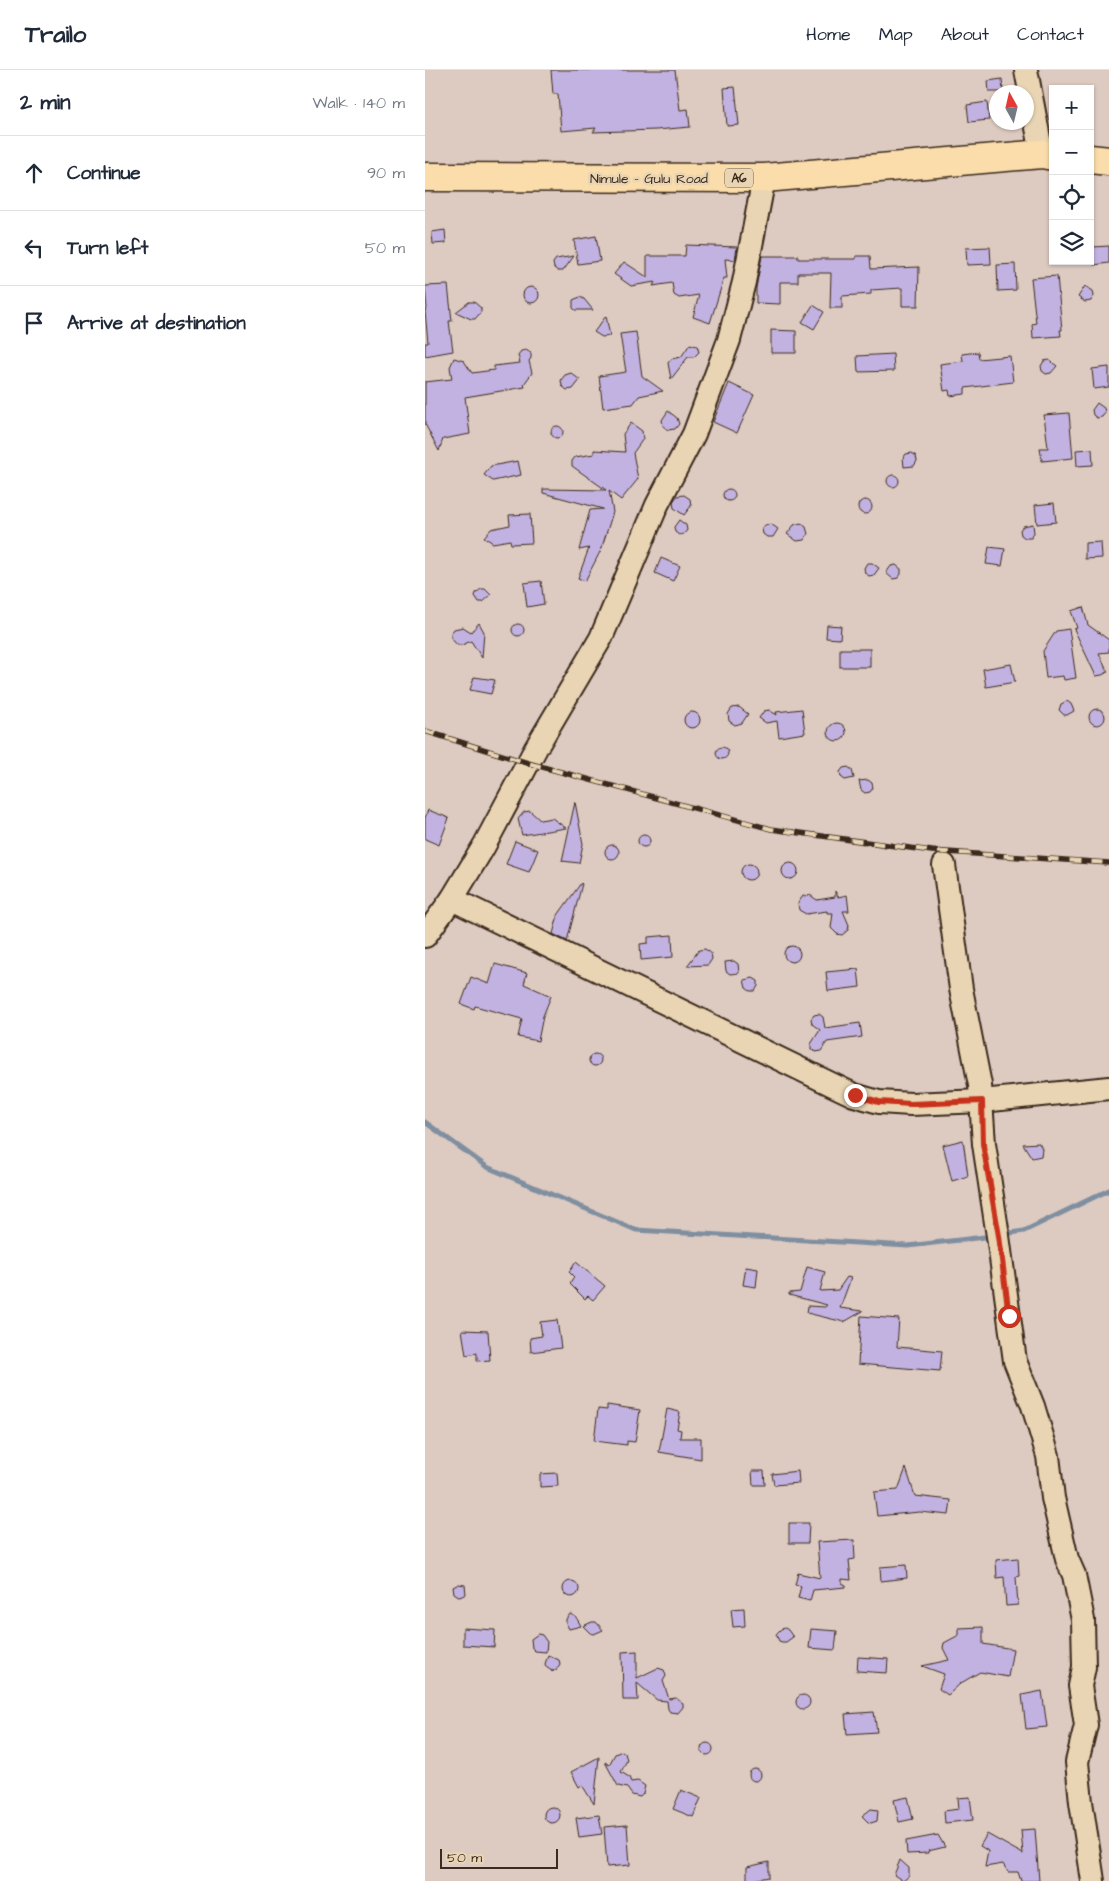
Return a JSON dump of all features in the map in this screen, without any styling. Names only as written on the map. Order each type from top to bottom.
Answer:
[{"type":"main road","name":"Nimule - Gulu Road","points":[[425,177],[764,178],[1047,155]]},
{"type":"main road","points":[[1094,159],[1109,161]]},
{"type":"street","points":[[1027,70],[1047,155]]},
{"type":"street","points":[[425,936],[452,899],[484,846],[536,748],[601,638],[657,505],[694,434],[729,340],[744,282],[764,178]]},
{"type":"street","points":[[944,866],[961,990],[982,1101],[983,1144],[999,1236],[1015,1361],[1033,1406],[1048,1456],[1053,1498],[1067,1559],[1074,1574],[1083,1620],[1084,1667],[1080,1686],[1086,1725],[1077,1762],[1093,1881]]},
{"type":"street","points":[[452,899],[855,1095],[879,1102],[982,1101],[1109,1088]]},
{"type":"building","points":[[551,70],[675,70],[680,110],[688,109],[690,127],[593,132],[596,128],[561,131],[558,94],[553,94]]},
{"type":"building","points":[[1002,79],[1002,85],[989,85],[989,92],[988,81]]},
{"type":"building","points":[[735,87],[739,125],[727,126],[724,88]]},
{"type":"building","points":[[987,102],[989,120],[969,122],[967,105]]},
{"type":"building","points":[[445,230],[446,243],[433,244],[432,232]]},
{"type":"building","points":[[596,236],[600,261],[578,264],[574,240]]},
{"type":"building","points":[[686,245],[737,247],[735,260],[725,259],[727,278],[724,278],[710,323],[693,317],[699,295],[679,298],[674,295],[672,283],[653,286],[655,282],[631,286],[614,274],[624,262],[647,277],[647,256],[685,256]]},
{"type":"building","points":[[1109,246],[1109,263],[1094,265],[1094,247]]},
{"type":"building","points":[[990,247],[991,264],[967,265],[966,248]]},
{"type":"building","points":[[574,256],[563,271],[558,271],[554,268],[553,263],[556,259]]},
{"type":"building","points":[[762,256],[798,256],[798,259],[856,259],[856,256],[870,256],[871,269],[919,267],[918,306],[902,306],[902,288],[871,290],[871,294],[842,296],[842,308],[830,308],[831,273],[798,273],[798,282],[780,282],[780,304],[756,303],[756,288]]},
{"type":"building","points":[[1015,264],[1016,290],[998,291],[997,265]]},
{"type":"building","points":[[1057,276],[1061,336],[1033,338],[1032,324],[1036,323],[1031,278]]},
{"type":"building","points":[[448,285],[452,321],[449,321],[453,351],[425,356],[425,343],[428,343],[425,286]]},
{"type":"building","points":[[1085,286],[1093,291],[1094,296],[1091,301],[1085,302],[1078,297]]},
{"type":"building","points":[[531,287],[537,289],[539,295],[537,301],[531,303],[525,301],[523,295],[525,289]]},
{"type":"building","points":[[580,297],[593,310],[575,310],[573,308],[573,300]]},
{"type":"building","points":[[469,302],[474,302],[481,308],[481,312],[475,319],[456,312]]},
{"type":"building","points":[[813,305],[824,312],[814,329],[802,322]]},
{"type":"building","points":[[606,316],[610,336],[602,337],[594,332]]},
{"type":"building","points":[[771,330],[796,331],[796,353],[771,353]]},
{"type":"building","points":[[636,332],[642,376],[663,391],[639,396],[633,404],[603,408],[599,376],[626,372],[620,334]]},
{"type":"building","points":[[690,344],[697,346],[699,352],[694,357],[688,357],[671,379],[668,363],[671,359],[681,357]]},
{"type":"building","points":[[526,350],[531,353],[529,361],[532,373],[524,384],[525,387],[465,397],[470,434],[443,439],[439,451],[425,424],[425,382],[452,379],[450,367],[454,358],[464,361],[472,373],[494,370],[494,366],[520,363],[518,355],[521,351]]},
{"type":"building","points":[[978,352],[979,359],[1010,356],[1013,382],[965,388],[965,394],[950,396],[949,390],[944,391],[940,364],[963,361],[962,354]]},
{"type":"building","points":[[893,354],[894,371],[858,372],[857,356]]},
{"type":"building","points":[[1049,360],[1057,366],[1051,373],[1046,374],[1042,371],[1041,366],[1044,361]]},
{"type":"building","points":[[1109,367],[1109,387],[1094,389],[1092,369]]},
{"type":"building","points":[[571,373],[580,380],[573,389],[567,390],[562,386],[561,380],[565,375]]},
{"type":"building","points":[[729,383],[754,395],[737,433],[713,422]]},
{"type":"building","points":[[1097,403],[1104,408],[1105,413],[1102,417],[1097,418],[1093,415],[1092,410]]},
{"type":"building","points":[[668,411],[677,418],[679,424],[675,429],[668,430],[663,426],[662,420]]},
{"type":"building","points":[[1069,413],[1073,458],[1042,461],[1040,448],[1048,448],[1044,415]]},
{"type":"building","points":[[631,423],[642,431],[643,439],[633,453],[638,479],[621,500],[609,491],[613,512],[601,550],[585,581],[578,578],[589,548],[579,550],[590,510],[603,509],[543,493],[543,489],[606,490],[572,466],[572,461],[575,457],[594,454],[594,450],[625,452],[623,434]]},
{"type":"building","points":[[555,426],[559,426],[563,432],[559,438],[555,438],[551,434],[551,430]]},
{"type":"building","points":[[1092,449],[1093,465],[1077,466],[1076,450]]},
{"type":"building","points":[[912,453],[916,456],[917,461],[914,466],[904,467],[903,458],[906,454]]},
{"type":"building","points":[[518,461],[521,475],[493,481],[484,475],[491,466]]},
{"type":"building","points":[[895,475],[898,476],[898,486],[891,487],[888,486],[887,479],[888,476]]},
{"type":"building","points":[[731,489],[734,490],[734,500],[727,501],[724,500],[723,493],[724,490]]},
{"type":"building","points":[[684,495],[690,499],[691,506],[684,515],[674,508],[673,502],[677,496]]},
{"type":"building","points":[[865,500],[870,502],[872,507],[870,512],[865,514],[860,512],[858,507],[860,502]]},
{"type":"building","points":[[1054,503],[1056,522],[1037,524],[1035,505]]},
{"type":"building","points":[[530,514],[532,543],[511,544],[510,540],[493,543],[484,537],[491,529],[510,525],[509,515]]},
{"type":"building","points":[[679,520],[686,525],[687,530],[684,534],[679,535],[675,532],[674,527]]},
{"type":"building","points":[[801,523],[806,527],[808,534],[804,540],[797,541],[787,534],[794,525]]},
{"type":"building","points":[[771,524],[778,529],[773,537],[767,537],[763,534],[762,529],[765,525]]},
{"type":"building","points":[[1033,524],[1034,533],[1031,538],[1025,538],[1021,535],[1020,530],[1023,526]]},
{"type":"building","points":[[1101,542],[1102,558],[1085,559],[1085,543]]},
{"type":"building","points":[[989,547],[1005,549],[1002,566],[986,564]]},
{"type":"building","points":[[661,558],[680,566],[673,581],[655,573]]},
{"type":"building","points":[[867,563],[872,563],[879,568],[874,575],[869,576],[865,573],[864,568]]},
{"type":"building","points":[[896,565],[901,569],[901,574],[898,578],[893,579],[886,573],[891,566]]},
{"type":"building","points":[[541,581],[544,604],[527,607],[524,583]]},
{"type":"building","points":[[481,589],[485,589],[491,595],[483,602],[479,602],[475,596]]},
{"type":"building","points":[[1083,607],[1088,625],[1109,640],[1109,652],[1099,653],[1108,672],[1102,675],[1096,676],[1074,629],[1077,628],[1071,611]]},
{"type":"building","points":[[479,623],[484,632],[482,658],[471,641],[457,645],[451,638],[451,633],[454,629],[463,627],[471,632]]},
{"type":"building","points":[[516,624],[520,624],[524,630],[520,636],[516,636],[512,632],[512,628]]},
{"type":"building","points":[[827,625],[841,626],[840,639],[826,638]]},
{"type":"building","points":[[1069,629],[1076,678],[1064,680],[1063,676],[1046,678],[1043,651],[1056,631]]},
{"type":"building","points":[[840,649],[870,649],[870,667],[840,667]]},
{"type":"building","points":[[1011,664],[1015,682],[986,687],[983,669]]},
{"type":"building","points":[[474,677],[495,680],[491,694],[470,690]]},
{"type":"building","points":[[1067,701],[1071,704],[1074,711],[1064,715],[1059,710],[1061,704]]},
{"type":"building","points":[[739,707],[748,714],[742,723],[735,725],[729,721],[728,714],[732,708]]},
{"type":"building","points":[[802,709],[805,733],[779,737],[777,721],[766,723],[759,718],[764,711],[769,710],[777,715],[776,712]]},
{"type":"building","points":[[1097,709],[1103,711],[1105,717],[1103,723],[1097,725],[1091,723],[1089,717],[1091,711]]},
{"type":"building","points":[[689,712],[695,712],[700,717],[698,726],[689,728],[684,723],[684,717]]},
{"type":"building","points":[[837,723],[843,726],[846,732],[843,738],[837,741],[831,738],[828,732],[831,726]]},
{"type":"building","points":[[720,747],[724,747],[728,753],[724,759],[720,759],[716,755],[716,751]]},
{"type":"building","points":[[848,767],[852,770],[854,778],[845,780],[841,777],[840,772],[843,768]]},
{"type":"building","points":[[868,780],[872,783],[873,788],[870,792],[865,793],[861,790],[859,781]]},
{"type":"building","points":[[575,802],[583,844],[579,863],[562,861]]},
{"type":"building","points":[[428,810],[449,818],[439,845],[425,839],[425,818]]},
{"type":"building","points":[[530,811],[540,820],[552,818],[566,828],[522,835],[518,819],[524,812]]},
{"type":"building","points":[[642,835],[646,835],[650,841],[646,847],[642,847],[638,843],[638,839]]},
{"type":"building","points":[[515,841],[538,850],[529,872],[506,864]]},
{"type":"building","points":[[609,845],[615,845],[619,852],[615,859],[609,859],[605,855],[605,849]]},
{"type":"building","points":[[787,863],[793,863],[798,868],[796,877],[787,879],[782,874],[782,868]]},
{"type":"building","points":[[746,864],[752,864],[757,869],[755,878],[746,880],[741,875],[741,869]]},
{"type":"building","points":[[581,883],[567,941],[553,934],[558,915]]},
{"type":"building","points":[[835,891],[838,897],[847,895],[849,911],[843,911],[849,925],[848,930],[842,935],[837,934],[831,928],[833,913],[827,913],[827,911],[806,914],[799,910],[798,903],[803,896],[810,895],[817,900],[835,897]]},
{"type":"building","points":[[672,935],[673,957],[641,960],[640,944],[648,943],[648,937]]},
{"type":"building","points":[[789,946],[795,946],[800,951],[798,960],[789,962],[784,957],[784,951]]},
{"type":"building","points":[[705,949],[711,953],[712,959],[708,965],[687,966],[699,950]]},
{"type":"building","points":[[734,961],[738,964],[739,973],[730,974],[726,971],[725,962]]},
{"type":"building","points":[[495,964],[527,973],[524,984],[551,996],[543,1016],[538,1041],[518,1037],[522,1019],[475,1006],[474,1009],[461,1004],[471,977],[489,984]]},
{"type":"building","points":[[858,969],[860,987],[828,991],[826,972]]},
{"type":"building","points":[[753,978],[758,981],[758,986],[755,991],[750,991],[746,988],[744,980]]},
{"type":"building","points":[[819,1014],[823,1017],[825,1028],[860,1023],[862,1037],[827,1042],[821,1051],[816,1052],[811,1049],[811,1044],[820,1030],[812,1024],[811,1019],[814,1015]]},
{"type":"building","points":[[597,1054],[600,1055],[600,1065],[593,1066],[590,1065],[589,1058],[590,1055]]},
{"type":"building","points":[[963,1140],[968,1176],[952,1181],[943,1145]]},
{"type":"building","points":[[1039,1143],[1042,1149],[1041,1156],[1032,1158],[1023,1144]]},
{"type":"building","points":[[576,1262],[605,1286],[593,1300],[588,1296],[585,1299],[570,1284],[574,1277],[569,1272]]},
{"type":"building","points":[[746,1267],[758,1269],[756,1287],[743,1285]]},
{"type":"building","points":[[807,1267],[825,1272],[820,1291],[838,1290],[847,1277],[851,1278],[840,1308],[863,1311],[844,1322],[807,1313],[808,1306],[825,1307],[827,1305],[789,1295],[789,1293],[800,1292]]},
{"type":"building","points":[[861,1316],[899,1319],[897,1347],[942,1351],[940,1371],[858,1364]]},
{"type":"building","points":[[557,1320],[561,1348],[531,1352],[530,1338],[542,1336],[540,1322]]},
{"type":"building","points":[[462,1330],[488,1331],[490,1360],[477,1361],[477,1353],[466,1355]]},
{"type":"building","points":[[607,1405],[640,1410],[635,1442],[627,1441],[627,1445],[594,1441],[598,1409],[607,1410]]},
{"type":"building","points":[[667,1409],[680,1412],[677,1429],[681,1430],[680,1438],[701,1438],[701,1459],[659,1452]]},
{"type":"building","points":[[906,1468],[915,1496],[951,1500],[949,1515],[920,1512],[877,1516],[874,1492],[898,1490]]},
{"type":"building","points":[[752,1471],[764,1471],[765,1485],[753,1485]]},
{"type":"building","points":[[798,1471],[799,1483],[774,1485],[772,1474]]},
{"type":"building","points":[[557,1473],[558,1486],[540,1487],[540,1474]]},
{"type":"building","points":[[789,1523],[809,1523],[808,1543],[789,1543]]},
{"type":"building","points":[[854,1540],[855,1559],[849,1560],[851,1580],[842,1579],[842,1583],[846,1587],[813,1590],[810,1601],[798,1598],[801,1586],[795,1585],[798,1573],[820,1578],[817,1542]]},
{"type":"building","points":[[1018,1558],[1019,1576],[1016,1577],[1018,1605],[1006,1606],[1004,1577],[997,1578],[996,1560]]},
{"type":"building","points":[[906,1565],[907,1578],[881,1581],[880,1567]]},
{"type":"building","points":[[568,1581],[574,1581],[579,1586],[577,1595],[568,1597],[563,1592],[563,1586]]},
{"type":"building","points":[[459,1584],[465,1585],[466,1594],[460,1597],[454,1593],[453,1587]]},
{"type":"building","points":[[744,1608],[745,1626],[733,1627],[731,1609]]},
{"type":"building","points":[[570,1614],[576,1617],[581,1626],[569,1629],[566,1619]]},
{"type":"building","points":[[596,1622],[603,1630],[594,1634],[590,1633],[583,1626]]},
{"type":"building","points":[[983,1627],[983,1644],[1013,1649],[1008,1677],[980,1672],[961,1683],[948,1695],[939,1689],[944,1674],[922,1666],[949,1660],[943,1648],[944,1643],[959,1635],[959,1628]]},
{"type":"building","points":[[463,1628],[495,1630],[494,1647],[463,1645]]},
{"type":"building","points":[[785,1628],[793,1637],[786,1642],[779,1641],[776,1634]]},
{"type":"building","points":[[811,1629],[837,1631],[835,1650],[809,1648]]},
{"type":"building","points":[[538,1634],[542,1635],[547,1642],[546,1652],[535,1651],[532,1648],[531,1639]]},
{"type":"building","points":[[637,1651],[637,1678],[658,1668],[664,1670],[666,1676],[663,1681],[669,1699],[676,1698],[683,1703],[683,1707],[678,1713],[670,1712],[667,1701],[657,1700],[637,1683],[638,1700],[623,1700],[622,1652]]},
{"type":"building","points":[[548,1655],[559,1660],[560,1664],[556,1670],[552,1671],[546,1667]]},
{"type":"building","points":[[858,1657],[888,1659],[887,1673],[857,1671]]},
{"type":"building","points":[[1042,1691],[1047,1727],[1026,1729],[1022,1695]]},
{"type":"building","points":[[800,1695],[806,1695],[810,1702],[806,1709],[800,1709],[796,1705],[796,1699]]},
{"type":"building","points":[[874,1712],[877,1732],[847,1734],[845,1714]]},
{"type":"building","points":[[709,1743],[712,1744],[712,1754],[705,1755],[702,1754],[701,1747],[702,1744]]},
{"type":"building","points":[[622,1751],[625,1753],[627,1760],[621,1772],[629,1777],[631,1782],[638,1781],[645,1786],[640,1797],[632,1795],[627,1788],[618,1786],[605,1762],[609,1765],[615,1754]]},
{"type":"building","points":[[599,1757],[594,1804],[582,1785],[579,1787],[571,1772]]},
{"type":"building","points":[[753,1769],[757,1769],[761,1775],[757,1781],[753,1781],[749,1777],[749,1773]]},
{"type":"building","points":[[681,1790],[701,1798],[693,1817],[673,1809]]},
{"type":"building","points":[[908,1797],[913,1819],[899,1822],[894,1800]]},
{"type":"building","points":[[970,1797],[973,1820],[945,1823],[944,1811],[959,1809],[958,1798]]},
{"type":"building","points":[[552,1807],[558,1809],[560,1815],[558,1821],[552,1823],[546,1821],[544,1815],[546,1809]]},
{"type":"building","points":[[871,1809],[878,1810],[877,1821],[871,1823],[862,1816]]},
{"type":"building","points":[[599,1815],[602,1834],[579,1837],[576,1818]]},
{"type":"building","points":[[627,1825],[630,1865],[607,1867],[604,1827]]},
{"type":"building","points":[[1035,1829],[1039,1881],[1021,1881],[1018,1872],[1008,1872],[1003,1864],[985,1867],[988,1851],[980,1846],[987,1834],[1023,1854],[1021,1830]]},
{"type":"building","points":[[938,1835],[945,1847],[928,1851],[928,1853],[907,1854],[906,1841]]},
{"type":"building","points":[[900,1860],[909,1868],[909,1876],[903,1881],[894,1875]]},
{"type":"building","points":[[769,1862],[769,1877],[747,1881],[747,1867]]},
{"type":"waterway","points":[[425,1122],[487,1167],[636,1230],[908,1246],[993,1236]]},
{"type":"waterway","points":[[1004,1234],[1024,1231],[1109,1190]]},
{"type":"railway","points":[[425,731],[528,763],[771,829],[932,851],[1109,863]]},
{"type":"route","points":[[855,1095],[879,1102],[911,1104],[982,1101],[983,1144],[999,1236],[1009,1316]]}]
